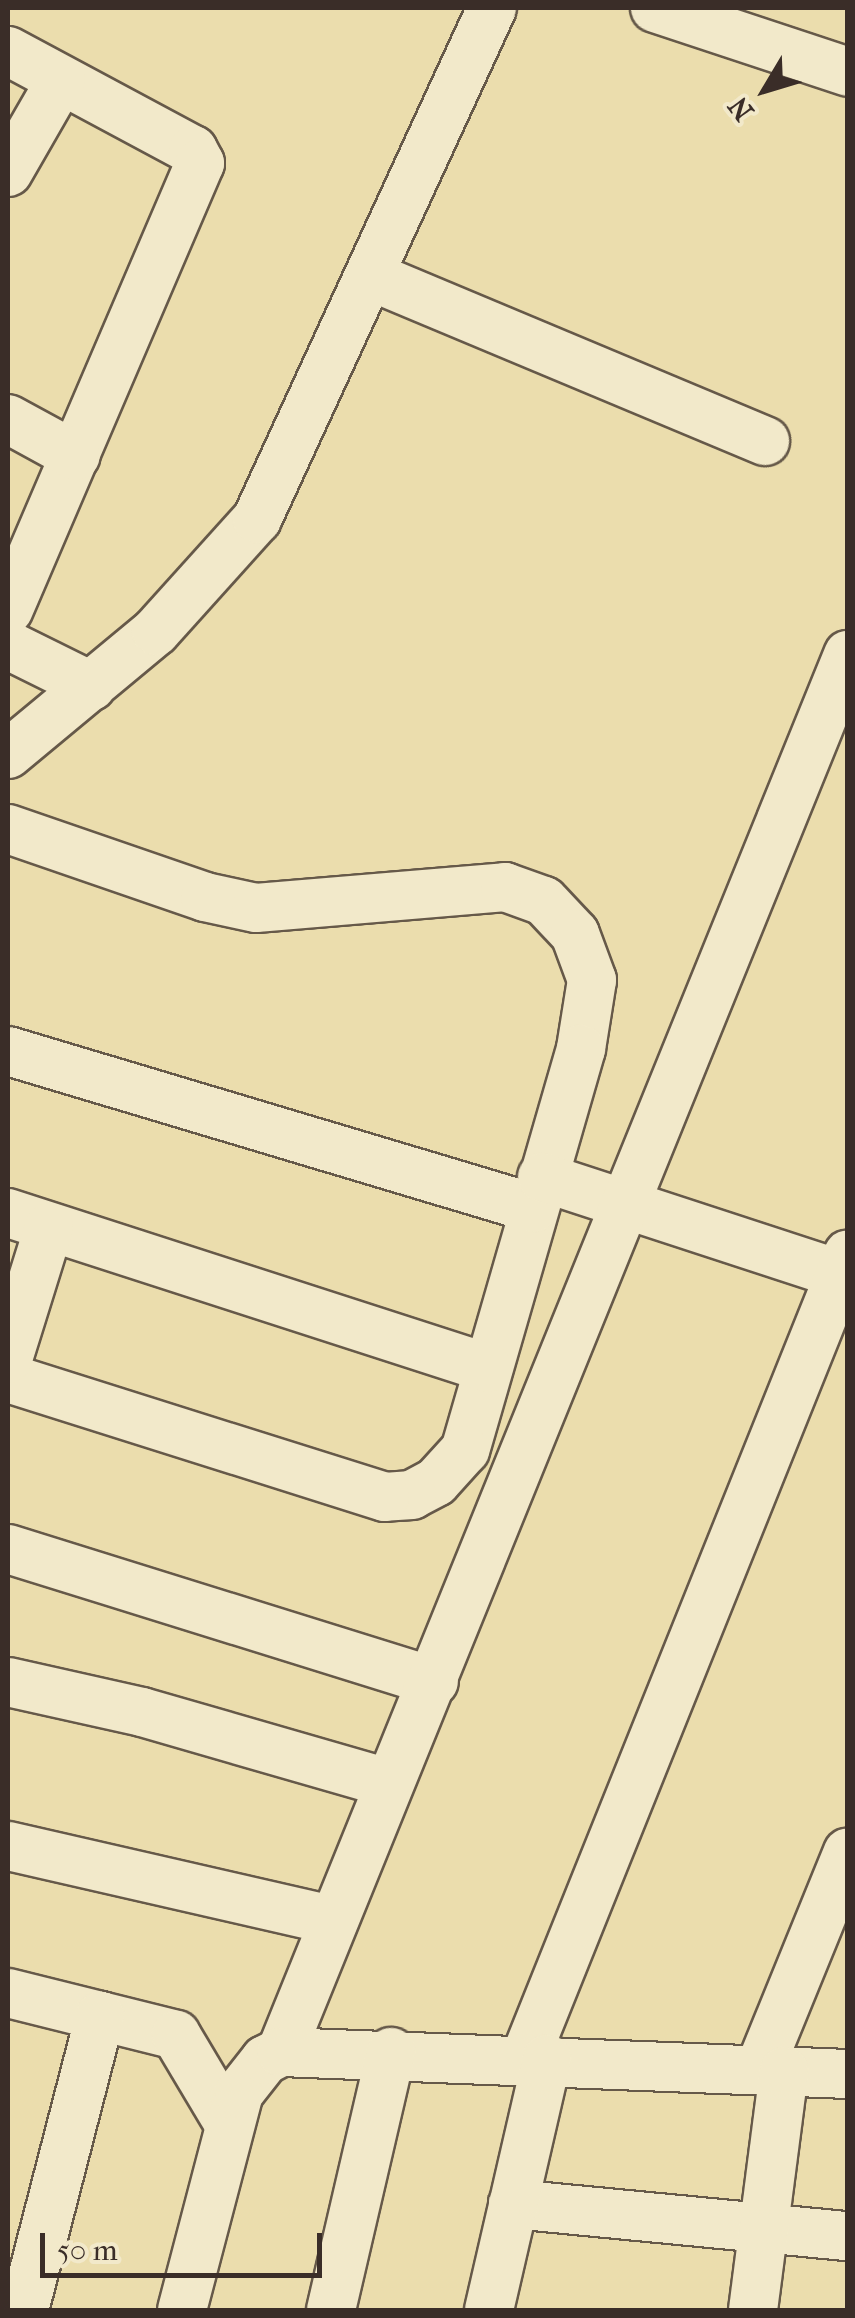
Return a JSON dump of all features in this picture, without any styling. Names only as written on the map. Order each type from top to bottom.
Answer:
[{"type":"street","points":[[8,754],[156,631],[257,519],[373,277],[492,8]]},
{"type":"street","points":[[655,8],[848,72]]},
{"type":"street","points":[[8,51],[194,150],[200,163],[8,610]]},
{"type":"street","points":[[8,172],[61,80]]},
{"type":"street","points":[[373,277],[764,441]]},
{"type":"street","points":[[8,419],[76,456]]},
{"type":"street","points":[[8,645],[91,686]]},
{"type":"street","points":[[182,2310],[229,2124],[249,2075],[281,2052],[848,655]]},
{"type":"street","points":[[8,830],[205,897],[256,908],[505,887],[544,901],[576,934],[592,980],[581,1048],[465,1450],[436,1482],[412,1495],[385,1496],[8,1378]]},
{"type":"street","points":[[8,1051],[537,1192],[627,1204],[845,1269],[536,2058],[514,2204],[489,2310]]},
{"type":"street","points":[[8,1359],[28,1220],[488,1368]]},
{"type":"street","points":[[8,1549],[434,1682]]},
{"type":"street","points":[[8,1682],[142,1712],[388,1783]]},
{"type":"street","points":[[8,1846],[332,1920]]},
{"type":"street","points":[[753,2310],[764,2228],[771,2070],[848,1852]]},
{"type":"street","points":[[8,1993],[176,2036],[229,2124]]},
{"type":"street","points":[[24,2310],[100,2016]]},
{"type":"street","points":[[281,2052],[391,2052],[848,2074]]},
{"type":"street","points":[[331,2310],[391,2052]]},
{"type":"street","points":[[514,2204],[848,2236]]}]
